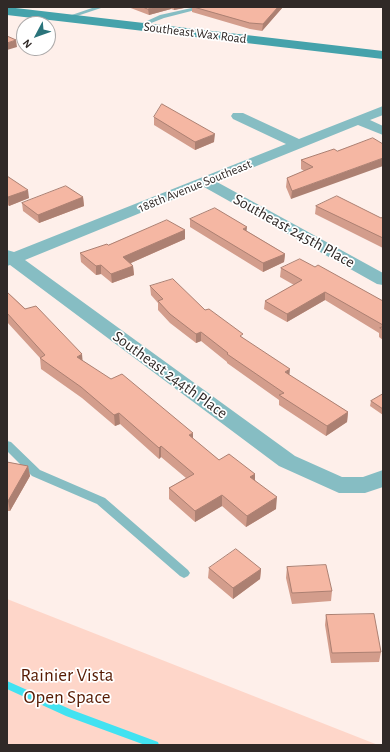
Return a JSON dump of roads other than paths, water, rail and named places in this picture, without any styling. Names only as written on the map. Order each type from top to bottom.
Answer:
[{"type":"street","name":"Southeast Wax Road","points":[[7,11],[383,55]]},
{"type":"street","name":"188th Avenue Southeast","points":[[9,258],[205,182],[383,110]]},
{"type":"street","points":[[238,116],[298,144]]},
{"type":"street","points":[[358,120],[383,131]]},
{"type":"street","name":"Southeast 245th Place","points":[[205,182],[383,280]]},
{"type":"street","name":"Southeast 244th Place","points":[[9,258],[287,461],[340,485],[365,485],[383,478]]},
{"type":"lane","points":[[66,18],[101,7]]},
{"type":"lane","points":[[139,26],[169,14],[204,7]]},
{"type":"lane","points":[[7,445],[36,473],[101,501],[184,573]]},
{"type":"waterway","points":[[7,685],[69,713],[155,745]]},
{"type":"park label","name":"Rainier Vista Open Space","points":[[67,686]]}]
